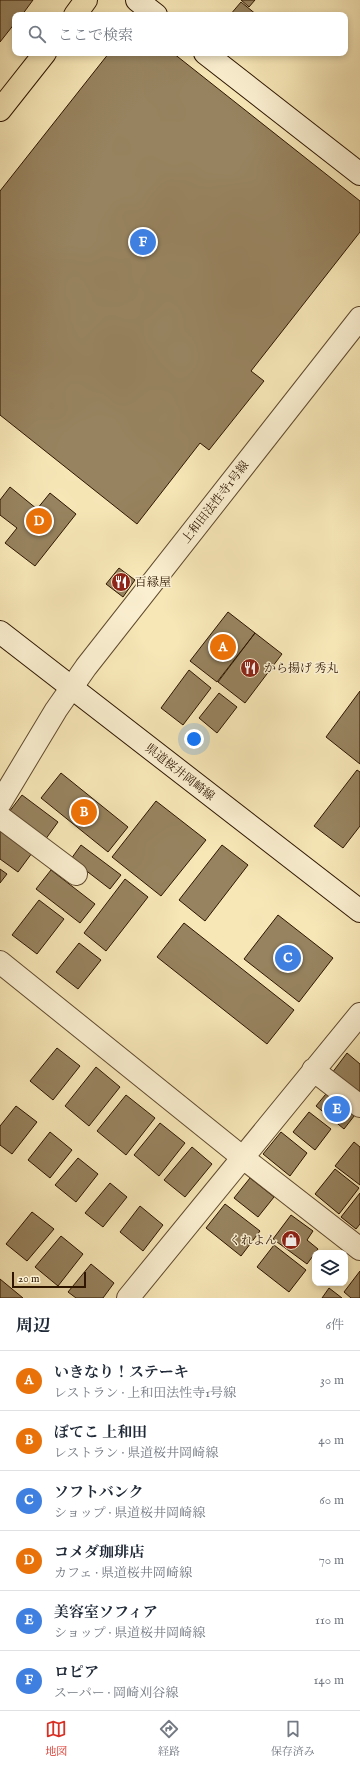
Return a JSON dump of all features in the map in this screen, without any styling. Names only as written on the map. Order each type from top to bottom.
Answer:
[{"type":"main road","points":[[77,12],[86,0]]},
{"type":"main road","points":[[0,110],[43,56]]},
{"type":"street","points":[[137,0],[152,12]]},
{"type":"street","points":[[209,56],[360,174]]},
{"type":"street","name":"上和田法性寺1号線","points":[[0,803],[71,687],[360,318]]},
{"type":"street","name":"県道桜井岡崎線","points":[[0,632],[360,911]]},
{"type":"street","points":[[0,817],[76,874]]},
{"type":"street","points":[[0,962],[242,1157],[360,1249]]},
{"type":"street","points":[[128,1298],[360,1014]]},
{"type":"street","points":[[313,1070],[360,1106]]},
{"type":"building","points":[[0,0],[33,0],[24,12],[12,12],[12,27],[0,42]]},
{"type":"building","points":[[241,0],[255,0],[249,7]]},
{"type":"building","points":[[241,2],[253,12],[233,12]]},
{"type":"building","points":[[107,56],[177,56],[360,201],[360,232],[251,371],[264,381],[209,450],[200,443],[137,524],[0,415],[0,191]]},
{"type":"building","points":[[10,487],[37,509],[50,493],[76,514],[35,566],[5,543],[17,528],[0,515],[0,500]]},
{"type":"building","name":"百縁屋","points":[[119,568],[135,580],[123,597],[106,584]]},
{"type":"building","points":[[228,612],[255,633],[217,682],[190,661]]},
{"type":"building","name":"から揚げ 秀丸","points":[[255,633],[282,654],[245,703],[218,682]]},
{"type":"building","points":[[189,670],[211,688],[183,725],[161,708]]},
{"type":"building","points":[[360,691],[360,764],[326,737]]},
{"type":"building","points":[[219,693],[237,707],[217,733],[199,718]]},
{"type":"building","points":[[357,770],[360,772],[360,826],[343,848],[314,826]]},
{"type":"building","points":[[61,773],[128,827],[108,852],[41,798]]},
{"type":"building","points":[[22,795],[58,822],[45,840],[9,812]]},
{"type":"building","points":[[156,801],[206,840],[161,896],[112,857]]},
{"type":"building","points":[[0,828],[32,853],[18,872],[0,859]]},
{"type":"building","points":[[81,845],[121,875],[110,889],[71,859]]},
{"type":"building","points":[[222,845],[248,865],[205,921],[179,900]]},
{"type":"building","points":[[0,869],[7,874],[0,883]]},
{"type":"building","points":[[51,870],[95,904],[80,923],[36,889]]},
{"type":"building","points":[[125,879],[148,897],[106,951],[84,933]]},
{"type":"building","points":[[39,900],[64,919],[37,954],[12,935]]},
{"type":"building","points":[[278,915],[333,958],[299,1002],[244,959]]},
{"type":"building","points":[[184,923],[294,1010],[267,1044],[157,957]]},
{"type":"building","points":[[79,943],[101,960],[78,989],[56,972]]},
{"type":"building","points":[[57,1048],[80,1066],[53,1100],[30,1081]]},
{"type":"building","points":[[347,1053],[360,1064],[360,1096],[332,1073]]},
{"type":"building","points":[[96,1067],[120,1087],[89,1126],[65,1106]]},
{"type":"building","points":[[330,1089],[358,1111],[344,1129],[316,1106]]},
{"type":"building","points":[[126,1095],[155,1118],[126,1155],[97,1131]]},
{"type":"building","points":[[16,1106],[37,1122],[12,1154],[0,1145],[0,1126]]},
{"type":"building","points":[[309,1112],[331,1129],[315,1150],[293,1132]]},
{"type":"building","points":[[160,1123],[185,1143],[159,1176],[134,1155]]},
{"type":"building","points":[[50,1132],[72,1150],[50,1178],[28,1160]]},
{"type":"building","points":[[281,1132],[307,1153],[290,1176],[263,1154]]},
{"type":"building","points":[[354,1142],[360,1147],[360,1185],[335,1166]]},
{"type":"building","points":[[192,1147],[212,1164],[185,1197],[164,1180]]},
{"type":"building","points":[[78,1158],[98,1174],[76,1202],[55,1185]]},
{"type":"building","points":[[335,1169],[359,1188],[339,1214],[315,1194]]},
{"type":"building","points":[[250,1178],[274,1197],[258,1217],[234,1198]]},
{"type":"building","points":[[110,1183],[127,1197],[103,1227],[85,1213]]},
{"type":"building","points":[[360,1193],[360,1224],[356,1229],[341,1217]]},
{"type":"building","points":[[225,1204],[260,1231],[241,1256],[206,1228]]},
{"type":"building","points":[[140,1206],[163,1225],[143,1251],[120,1232]]},
{"type":"building","points":[[32,1212],[54,1229],[27,1261],[6,1244]]},
{"type":"building","name":"くれよん","points":[[291,1215],[313,1231],[307,1240],[318,1249],[312,1250],[312,1257],[307,1264],[273,1239]]},
{"type":"building","points":[[61,1236],[83,1254],[58,1286],[35,1267]]},
{"type":"building","points":[[274,1245],[306,1270],[289,1292],[257,1267]]},
{"type":"building","points":[[91,1264],[114,1283],[103,1298],[76,1298],[68,1292]]},
{"type":"building","points":[[360,1271],[360,1298],[351,1298],[344,1292]]},
{"type":"building","points":[[0,1279],[23,1298],[0,1298]]},
{"type":"building","points":[[329,1288],[342,1298],[322,1298]]},
{"type":"place","name":"ロピア","points":[[143,242]]},
{"type":"place","name":"コメダ珈琲店","points":[[39,521]]},
{"type":"place","name":"百縁屋","points":[[121,582]]},
{"type":"place","name":"いきなり！ステーキ","points":[[223,647]]},
{"type":"place","name":"から揚げ 秀丸","points":[[250,668]]},
{"type":"place","name":"ぼてこ 上和田","points":[[84,812]]},
{"type":"place","name":"ソフトバンク","points":[[288,958]]},
{"type":"place","name":"美容室ソフィア","points":[[337,1109]]},
{"type":"place","name":"くれよん","points":[[291,1240]]}]
